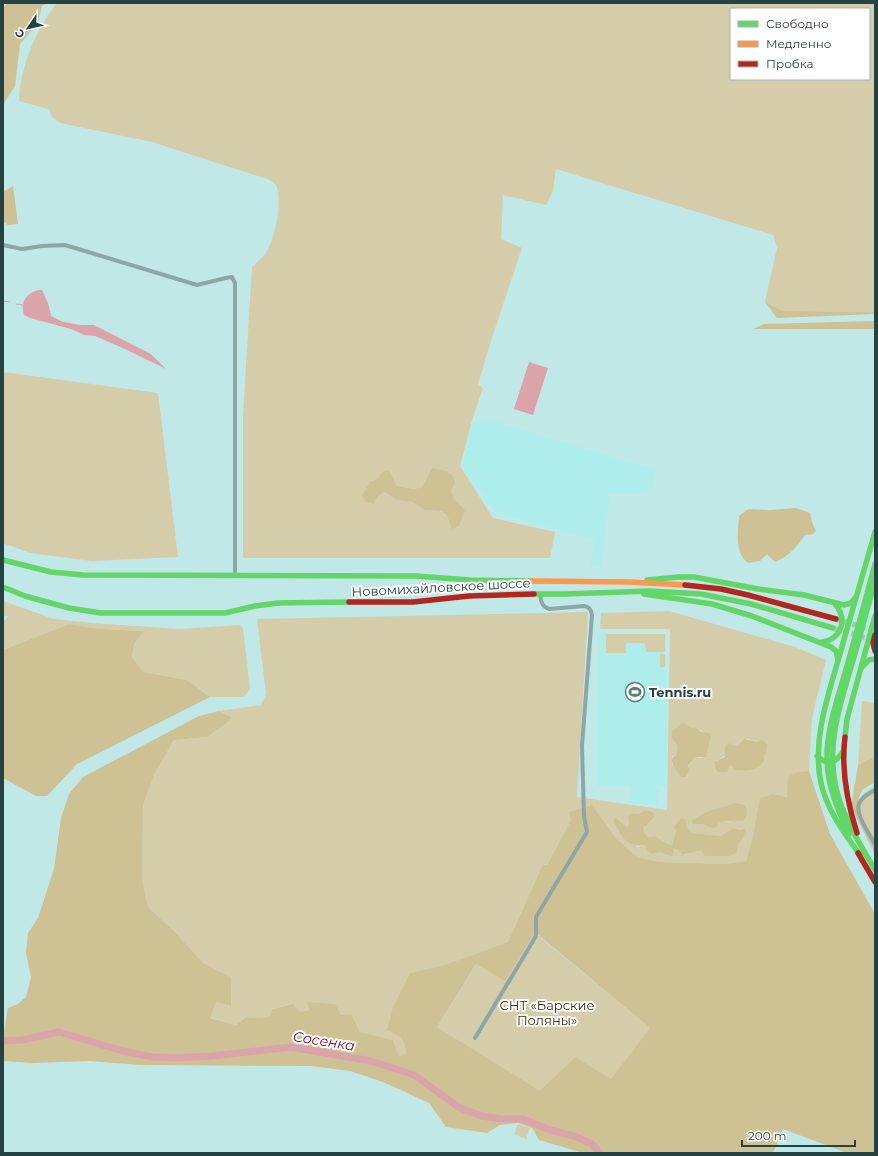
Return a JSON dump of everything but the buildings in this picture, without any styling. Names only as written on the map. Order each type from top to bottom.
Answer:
[{"type":"main road","points":[[875,532],[873,544],[856,596],[822,722],[817,756],[821,783],[830,809],[840,827],[862,852],[875,870]]},
{"type":"main road","name":"Новомихайловское шоссе","points":[[3,560],[51,572],[83,575],[416,576],[470,580],[681,584],[721,589],[748,595],[836,619]]},
{"type":"main road","points":[[875,564],[833,713],[827,745],[829,763],[842,808],[875,882]]},
{"type":"main road","points":[[629,582],[678,577],[694,577],[804,595],[839,605],[851,603],[856,596]]},
{"type":"main road","points":[[829,763],[837,715],[875,582]]},
{"type":"main road","name":"Новомихайловское шоссе","points":[[3,587],[25,596],[69,608],[101,613],[166,614],[225,613],[255,606],[278,603],[413,602],[469,596],[681,592],[718,597],[744,603],[833,628]]},
{"type":"main road","points":[[628,592],[719,606],[752,616],[834,648],[838,655],[838,664]]},
{"type":"main road","points":[[818,642],[826,642],[836,637],[841,626],[842,615],[837,606],[833,603]]},
{"type":"main road","points":[[862,852],[849,808],[842,752],[847,719],[875,616]]},
{"type":"main road","points":[[875,635],[873,643],[875,651]]},
{"type":"main road","points":[[859,672],[869,660],[875,659]]},
{"type":"main road","points":[[817,756],[821,760],[829,763],[838,760],[842,752]]},
{"type":"street","points":[[3,245],[22,249],[66,245],[197,285],[232,278],[235,283],[235,576]]},
{"type":"street","points":[[475,1038],[536,936],[536,917],[587,832],[584,816],[582,746],[592,615],[591,610],[584,606],[546,608],[541,603],[540,594]]},
{"type":"street","points":[[875,790],[863,798],[858,805],[858,813],[875,844]]},
{"type":"shaded area","points":[[7,3],[47,3],[42,6],[38,23],[20,44],[15,86],[3,105],[3,8]]},
{"type":"shaded area","points":[[13,186],[18,224],[8,225],[3,221],[3,189],[5,191]]},
{"type":"shaded area","points":[[38,290],[42,290],[48,303],[51,316],[63,322],[81,325],[94,325],[151,354],[166,369],[95,336],[84,335],[71,329],[24,315],[23,306],[25,299],[27,296]]},
{"type":"shaded area","points":[[765,302],[783,311],[875,312],[875,314],[777,318]]},
{"type":"shaded area","points":[[875,321],[875,329],[753,329],[764,324]]},
{"type":"shaded area","points":[[529,362],[548,368],[533,415],[514,409]]},
{"type":"shaded area","points":[[474,420],[493,421],[656,470],[652,488],[644,493],[610,494],[601,567],[590,566],[594,541],[591,539],[496,513],[462,467]]},
{"type":"shaded area","points":[[432,468],[447,471],[453,476],[455,484],[451,491],[454,499],[465,510],[459,526],[452,529],[447,515],[441,511],[425,510],[412,502],[397,500],[384,492],[377,497],[374,504],[366,502],[362,496],[370,482],[378,479],[382,472],[389,470],[397,486],[414,489],[422,487]]},
{"type":"shaded area","points":[[796,508],[810,513],[816,531],[813,534],[805,535],[792,551],[780,560],[775,562],[767,554],[760,561],[748,563],[739,548],[739,516],[748,509],[770,510]]},
{"type":"shaded area","points":[[69,624],[99,629],[144,631],[134,644],[132,657],[143,672],[187,680],[210,697],[77,764],[47,796],[36,796],[3,778],[3,650]]},
{"type":"shaded area","points":[[599,632],[666,634],[667,787],[597,786]]},
{"type":"shaded area","points":[[219,711],[233,718],[208,737],[174,740],[154,775],[143,805],[142,878],[148,907],[174,931],[203,963],[231,977],[231,1006],[216,1002],[210,1018],[236,1025],[245,1018],[269,1017],[272,1009],[293,1004],[300,1012],[309,1010],[307,1002],[335,1004],[341,1015],[351,1014],[360,1032],[393,1040],[399,1056],[406,1055],[404,1041],[396,1034],[387,1030],[393,1007],[410,973],[444,965],[508,942],[543,864],[547,865],[571,820],[568,812],[592,805],[616,838],[637,857],[660,862],[725,864],[746,861],[753,836],[760,798],[773,794],[787,797],[788,777],[797,772],[809,771],[830,834],[875,914],[875,1153],[847,1153],[783,1129],[773,1153],[583,1153],[539,1140],[532,1128],[518,1123],[500,1125],[487,1133],[446,1127],[429,1103],[383,1082],[350,1071],[311,1066],[139,1065],[90,1061],[32,1063],[3,1061],[3,1039],[8,1008],[18,1004],[26,997],[31,977],[26,953],[28,933],[38,918],[54,869],[61,818],[69,794],[83,777],[199,716]],"holes":[[[535,932],[650,1028],[611,1079],[575,1057],[540,1091],[437,1027],[476,964],[505,981]]]},
{"type":"shaded area","points":[[684,723],[691,728],[695,727],[701,732],[709,733],[711,737],[706,757],[695,757],[688,766],[689,771],[685,777],[681,777],[672,762],[673,757],[676,755],[677,746],[672,738],[672,731]]},
{"type":"shaded area","points":[[744,739],[758,742],[761,740],[765,742],[767,745],[766,753],[763,757],[764,761],[752,770],[736,770],[729,766],[727,772],[718,772],[714,762],[725,757],[725,746],[728,743],[735,746]]},
{"type":"shaded area","points":[[875,756],[875,782],[862,790],[858,800],[858,812],[875,844],[875,854],[851,807],[858,765]]},
{"type":"shaded area","points":[[631,787],[658,788],[658,805],[629,804]]},
{"type":"shaded area","points":[[734,803],[745,805],[747,809],[747,813],[743,821],[737,820],[720,822],[715,828],[711,828],[704,824],[693,824],[692,820],[704,813]]},
{"type":"shaded area","points":[[646,810],[653,812],[655,816],[644,827],[643,831],[648,837],[655,836],[668,844],[672,845],[676,830],[674,827],[681,818],[685,819],[688,829],[693,833],[721,836],[733,828],[741,830],[744,829],[743,839],[738,844],[737,852],[730,856],[705,856],[701,850],[682,855],[678,849],[674,849],[672,857],[660,852],[652,854],[645,850],[647,847],[644,845],[633,844],[624,839],[613,820],[615,817],[627,827],[629,823],[628,816],[631,813],[639,814]]},
{"type":"green space","points":[[57,3],[875,3],[875,312],[783,311],[765,302],[777,248],[773,235],[556,169],[553,191],[546,205],[503,195],[501,239],[522,248],[478,384],[483,388],[473,417],[460,466],[493,518],[555,532],[550,558],[243,558],[243,415],[252,267],[266,253],[273,237],[279,207],[278,190],[275,184],[268,179],[152,142],[60,123],[53,118],[48,109],[19,101],[22,76],[30,49],[43,24]],"holes":[[[432,468],[455,484],[451,491],[454,499],[447,515],[441,511],[425,510],[412,502],[397,500],[383,492],[377,497],[389,471],[397,486],[414,489],[422,487]]]},
{"type":"green space","points":[[3,372],[158,393],[178,557],[92,561],[30,553],[3,543]]},
{"type":"green space","points":[[3,601],[54,619],[92,623],[179,629],[240,625],[243,628],[250,689],[244,697],[210,697],[187,680],[143,672],[132,657],[134,644],[144,631],[99,629],[69,624],[3,650],[3,622],[9,616],[3,616]]},
{"type":"green space","points":[[669,611],[795,647],[826,660],[812,718],[809,771],[797,772],[787,797],[773,794],[753,836],[746,861],[725,864],[660,862],[637,857],[616,838],[592,805],[568,812],[571,820],[547,865],[543,864],[508,942],[444,965],[410,973],[387,1029],[399,1036],[404,1041],[406,1055],[399,1056],[393,1040],[360,1032],[351,1015],[341,1015],[307,1002],[309,1010],[300,1012],[292,1004],[272,1009],[269,1017],[245,1018],[236,1025],[209,1017],[216,1002],[231,1006],[231,977],[203,963],[174,931],[148,907],[142,878],[143,805],[154,775],[174,740],[208,737],[233,718],[219,711],[261,705],[266,694],[257,619],[588,612],[577,797],[667,810],[670,629],[600,629],[601,613]],"holes":[[[679,727],[695,727],[711,737],[707,753],[702,758],[695,757],[681,777],[672,764],[672,756],[676,755],[678,747],[676,730]],[[748,739],[758,742],[733,767],[714,762]],[[734,803],[735,819],[728,822],[720,822],[711,828],[705,824],[692,820],[709,810]],[[646,810],[653,812],[655,816],[642,831],[648,837],[655,836],[672,845],[676,830],[685,819],[688,829],[693,833],[721,836],[733,828],[741,830],[743,839],[728,847],[697,850],[684,855],[682,855],[678,849],[674,849],[671,857],[660,852],[652,854],[645,850],[648,847],[644,845],[637,847],[616,817],[627,827],[629,823],[628,816],[631,813],[639,814]]]},
{"type":"green space","points":[[606,634],[665,634],[665,652],[646,652],[645,643],[626,643],[626,653],[606,653]]},
{"type":"green space","points":[[660,654],[665,654],[665,667],[660,667]]},
{"type":"green space","points":[[862,701],[875,703],[875,756],[858,765]]},
{"type":"green space","points":[[875,785],[875,845],[856,809],[863,794]]},
{"type":"green space","name":"СНТ «Барские Поляны»","points":[[534,932],[650,1028],[611,1080],[575,1057],[540,1092],[437,1027],[477,963]]},
{"type":"green space","points":[[518,1124],[530,1128],[526,1139],[514,1134]]},
{"type":"waterway","points":[[3,301],[10,302]]},
{"type":"waterway","points":[[16,304],[23,305]]},
{"type":"waterway","name":"Сосенка","points":[[3,1041],[22,1040],[59,1032],[123,1051],[153,1057],[177,1058],[213,1056],[291,1047],[371,1061],[414,1075],[460,1108],[482,1116],[501,1119],[523,1119],[550,1130],[574,1136],[592,1144],[600,1153]]},
{"type":"tunnel","points":[[836,619],[875,631]]},
{"type":"tunnel","points":[[835,629],[873,640]]},
{"type":"traffic: fast","points":[[860,855],[842,830],[827,803],[821,783],[819,748],[820,730],[828,695],[875,532]]},
{"type":"traffic: fast","points":[[3,560],[51,572],[83,575],[416,576],[470,580],[532,581]]},
{"type":"traffic: fast","points":[[849,834],[837,808],[829,781],[827,762],[828,740],[835,708],[875,564]]},
{"type":"traffic: fast","points":[[647,580],[694,577],[758,589],[804,595],[844,605],[851,603],[855,598]]},
{"type":"traffic: fast","points":[[875,582],[839,710],[833,757],[833,772],[836,788],[843,810],[852,830],[875,870]]},
{"type":"traffic: fast","points":[[3,587],[25,596],[69,608],[101,613],[225,613],[255,606],[278,603],[349,602]]},
{"type":"traffic: fast","points":[[534,594],[650,591],[701,594],[751,604],[833,628]]},
{"type":"traffic: fast","points":[[644,594],[712,604],[752,616],[831,647],[836,651],[838,660]]},
{"type":"traffic: fast","points":[[822,642],[834,637],[841,628],[841,616],[835,604]]},
{"type":"traffic: fast","points":[[845,737],[847,719],[875,616]]},
{"type":"traffic: fast","points":[[861,668],[869,660],[875,659]]},
{"type":"traffic: fast","points":[[817,756],[824,761],[830,762],[839,757],[842,753]]},
{"type":"traffic: slow","points":[[532,581],[629,582],[685,585]]},
{"type":"traffic: jam","points":[[685,585],[721,589],[748,595],[836,619]]},
{"type":"traffic: jam","points":[[349,602],[413,602],[469,596],[534,594]]},
{"type":"traffic: jam","points":[[875,635],[873,643],[875,651]]},
{"type":"traffic: jam","points":[[845,737],[844,773],[850,809],[857,833]]},
{"type":"traffic: jam","points":[[858,853],[875,882]]},
{"type":"place","name":"Tennis.ru","points":[[635,692]]}]
